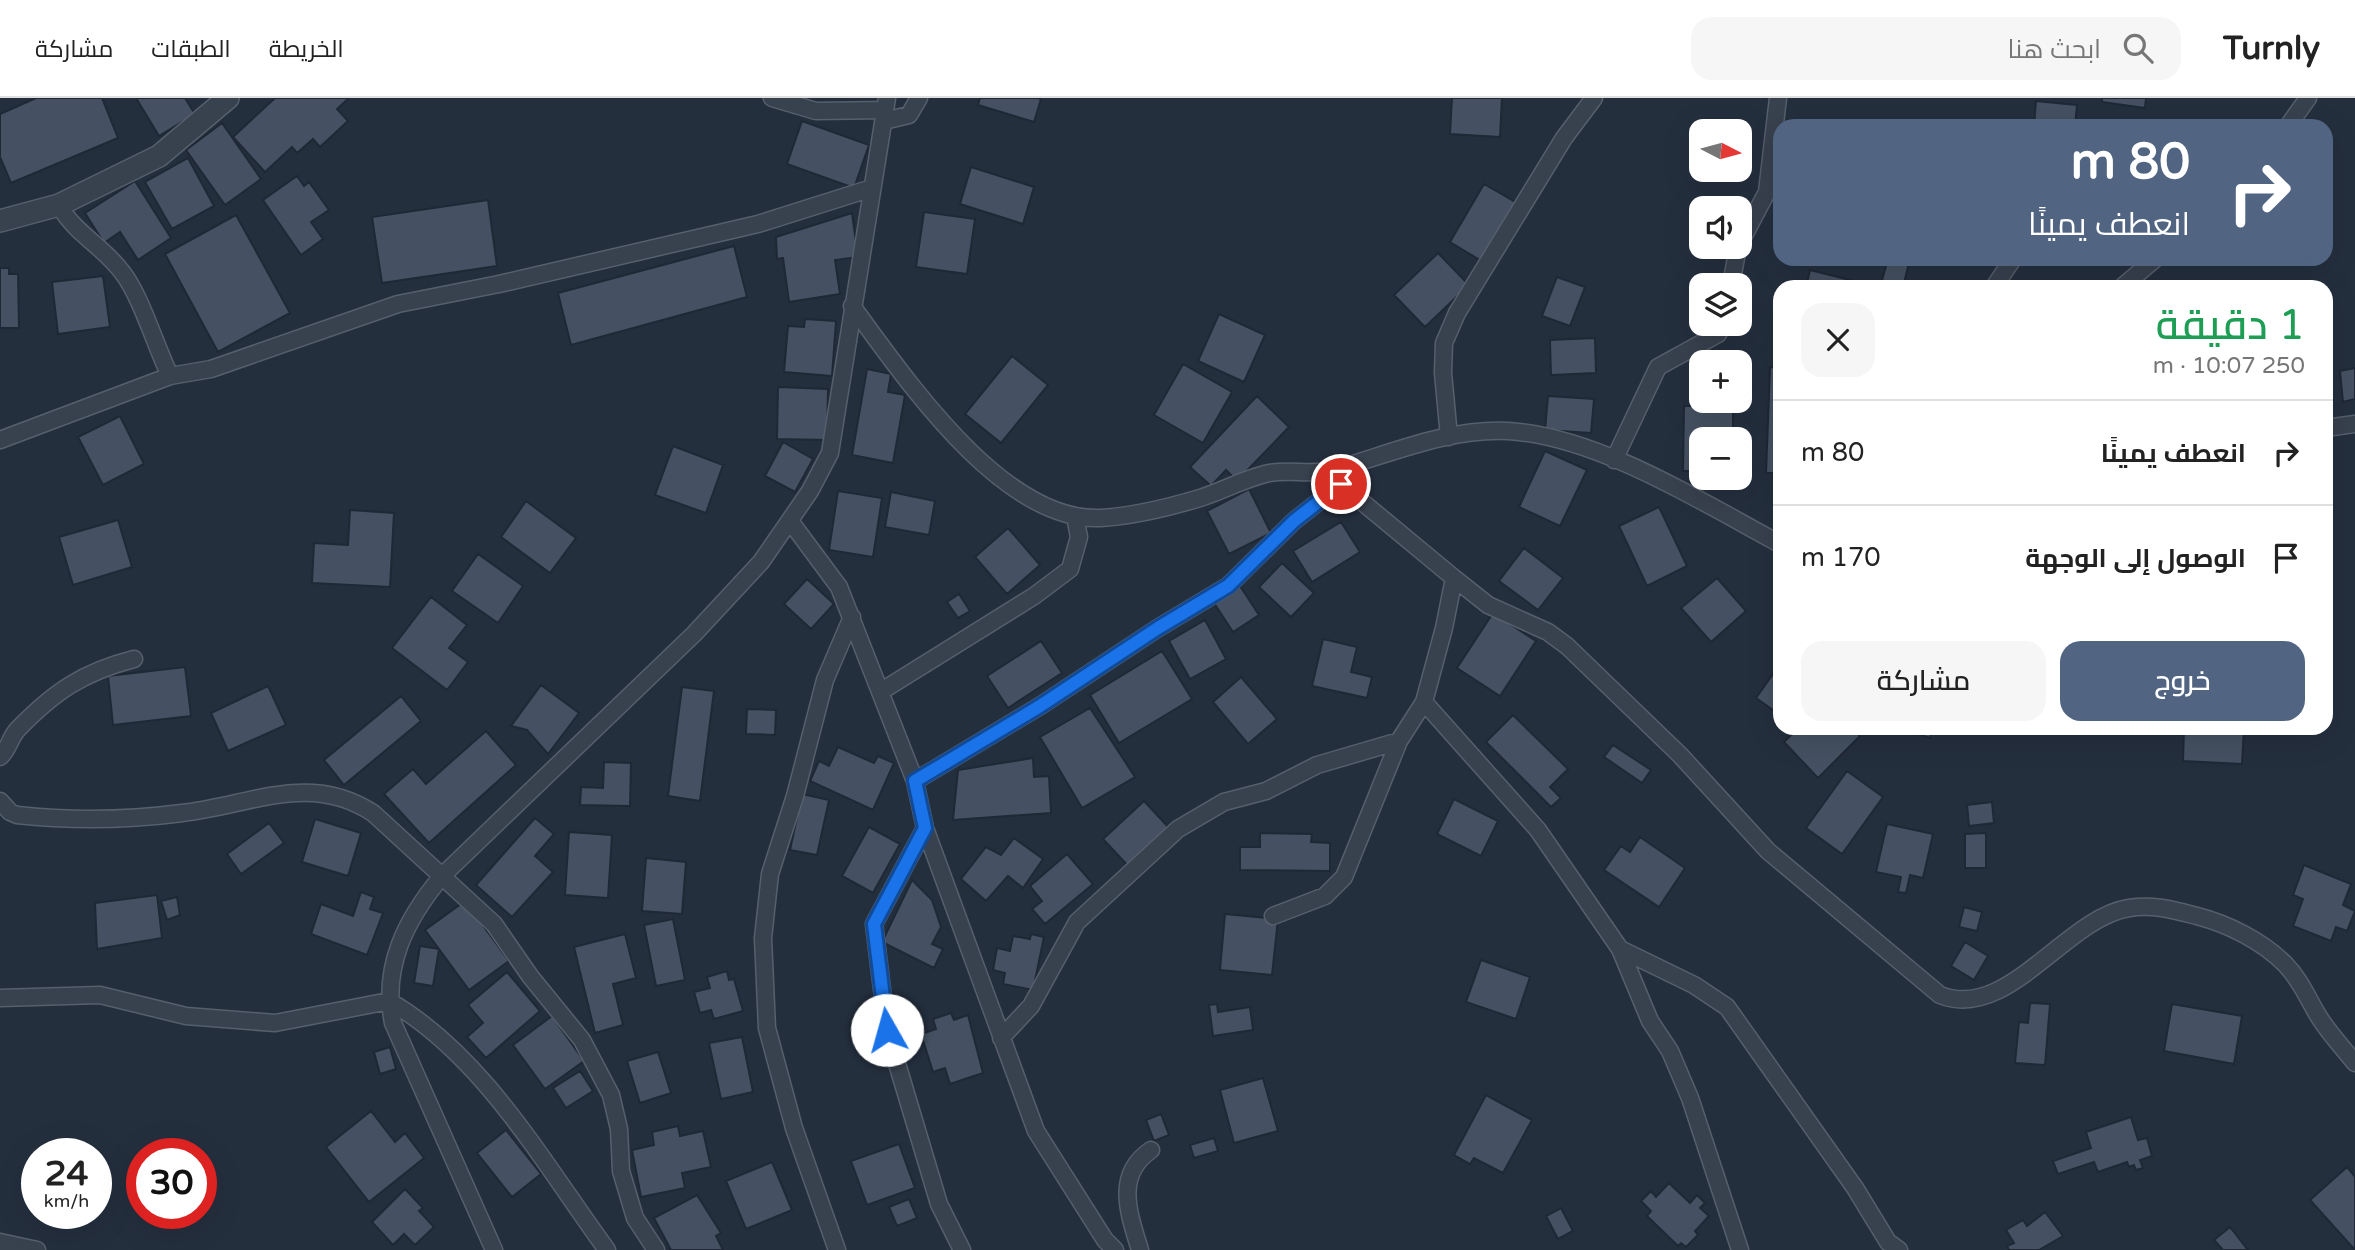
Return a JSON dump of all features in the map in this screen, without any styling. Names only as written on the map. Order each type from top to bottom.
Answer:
[{"type":"street","points":[[0,221],[60,205],[159,156],[228,98]]},
{"type":"street","points":[[772,98],[816,111],[885,110],[909,115],[919,98]]},
{"type":"street","points":[[1448,437],[1443,373],[1444,343],[1516,215],[1564,138],[1594,98]]},
{"type":"street","points":[[1776,119],[1778,98]]},
{"type":"street","points":[[2293,119],[2308,98]]},
{"type":"street","points":[[494,1250],[393,1023],[389,1001],[395,955],[421,901],[442,876],[694,634],[761,562],[790,521],[830,453],[885,110]]},
{"type":"street","points":[[1752,220],[1767,192],[1773,141]]},
{"type":"street","points":[[0,440],[170,376],[211,369],[398,304],[758,224],[872,188]]},
{"type":"street","points":[[60,205],[77,231],[110,257],[129,282],[170,376]]},
{"type":"street","points":[[2130,280],[2147,266]]},
{"type":"street","points":[[852,306],[932,413],[984,464],[1030,499],[1075,517],[1102,518],[1179,502],[1268,473],[1326,472],[1431,439],[1504,431],[1545,435],[1614,460],[1773,540]]},
{"type":"street","points":[[1614,460],[1658,367],[1714,336]]},
{"type":"street","points":[[2333,427],[2355,424]]},
{"type":"street","points":[[1326,472],[1488,605],[1548,632],[1567,646],[1680,755],[1768,852],[1940,995],[1957,1002],[1984,999],[2104,917],[2128,908],[2160,907],[2207,919],[2255,940],[2285,964],[2305,990],[2320,1019],[2355,1063]]},
{"type":"street","points":[[915,781],[1040,706],[1158,628],[1228,586],[1294,521],[1341,484]]},
{"type":"street","points":[[880,692],[1034,596],[1070,569],[1079,537],[1075,517]]},
{"type":"street","points":[[790,521],[839,587],[852,617],[915,781],[925,828],[1036,1131],[1105,1240],[1115,1250]]},
{"type":"street","points":[[1273,916],[1325,896],[1344,877],[1399,740],[1423,702],[1444,628],[1454,578]]},
{"type":"street","points":[[836,1250],[794,1128],[767,1028],[763,938],[770,874],[795,796],[825,680],[852,617]]},
{"type":"street","points":[[0,757],[14,733],[52,695],[97,668],[134,659]]},
{"type":"street","points":[[1423,702],[1538,830],[1620,949],[1650,1021],[1670,1051],[1690,1098],[1740,1250]]},
{"type":"street","points":[[1001,1038],[1031,1006],[1077,922],[1178,829],[1224,802],[1266,791],[1317,765],[1399,740]]},
{"type":"street","points":[[0,801],[10,812],[17,815],[122,817],[187,813],[267,794],[338,796],[355,801],[373,813],[494,924],[530,976],[582,1040],[611,1095],[619,1129],[621,1171],[635,1218],[656,1250]]},
{"type":"street","points":[[925,828],[874,924],[887,1030],[939,1204],[962,1250]]},
{"type":"street","points":[[1620,949],[1694,985],[1727,1007],[1855,1188],[1888,1242],[1899,1250]]},
{"type":"street","points":[[0,998],[100,995],[186,1016],[275,1023],[389,1001],[427,1024],[484,1083],[607,1250]]},
{"type":"street","points":[[1140,1250],[1129,1211],[1127,1188],[1131,1168],[1151,1150]]},
{"type":"street","points":[[0,1242],[37,1250]]},
{"type":"building","points":[[36,98],[102,98],[118,138],[11,183],[0,157],[0,114]]},
{"type":"building","points":[[136,98],[185,98],[195,114],[159,136]]},
{"type":"building","points":[[275,98],[349,98],[337,109],[348,121],[320,147],[313,139],[297,153],[292,147],[265,172],[233,137]]},
{"type":"building","points":[[980,98],[1041,99],[1034,122],[978,105]]},
{"type":"building","points":[[1452,98],[1502,98],[1500,137],[1450,134]]},
{"type":"building","points":[[2102,98],[2146,98],[2145,108],[2102,102]]},
{"type":"building","points":[[2036,101],[2077,105],[2076,119],[2035,119]]},
{"type":"building","points":[[802,121],[869,145],[854,188],[787,164]]},
{"type":"building","points":[[222,123],[261,179],[225,205],[186,150]]},
{"type":"building","points":[[188,158],[214,206],[172,229],[145,182]]},
{"type":"building","points":[[971,167],[1034,187],[1023,224],[960,204]]},
{"type":"building","points":[[297,176],[304,186],[309,182],[329,210],[311,222],[323,239],[301,255],[263,200]]},
{"type":"building","points":[[135,181],[171,238],[138,260],[120,232],[104,243],[85,213]]},
{"type":"building","points":[[1484,184],[1517,203],[1483,262],[1450,242]]},
{"type":"building","points":[[488,200],[497,266],[382,283],[372,217]]},
{"type":"building","points":[[924,212],[975,219],[967,274],[916,267]]},
{"type":"building","points":[[852,213],[858,257],[835,260],[840,294],[789,302],[783,258],[777,259],[776,237]]},
{"type":"building","points":[[236,215],[290,313],[218,352],[165,254]]},
{"type":"building","points":[[734,246],[747,297],[571,345],[558,293]]},
{"type":"building","points":[[1438,253],[1469,285],[1425,327],[1394,295]]},
{"type":"building","points":[[1886,266],[1908,266],[1905,280],[1882,280]]},
{"type":"building","points":[[0,268],[9,268],[9,274],[18,274],[19,328],[0,328]]},
{"type":"building","points":[[1810,270],[1850,280],[1808,280]]},
{"type":"building","points":[[103,276],[110,327],[58,334],[52,282]]},
{"type":"building","points":[[1557,277],[1585,287],[1570,326],[1542,316]]},
{"type":"building","points":[[1219,314],[1265,335],[1244,382],[1198,361]]},
{"type":"building","points":[[805,319],[836,321],[832,376],[784,372],[788,326],[804,327]]},
{"type":"building","points":[[1595,338],[1596,373],[1551,375],[1550,340]]},
{"type":"building","points":[[1012,356],[1048,385],[1001,443],[965,414]]},
{"type":"building","points":[[1183,364],[1232,392],[1203,443],[1154,415]]},
{"type":"building","points":[[1770,367],[1773,367],[1773,473],[1766,473]]},
{"type":"building","points":[[2355,368],[2355,399],[2343,402],[2340,371]]},
{"type":"building","points":[[867,369],[891,374],[888,392],[905,395],[893,463],[852,455]]},
{"type":"building","points":[[778,387],[828,389],[827,440],[777,439]]},
{"type":"building","points":[[1257,396],[1289,427],[1237,481],[1226,470],[1211,486],[1190,467]]},
{"type":"building","points":[[1548,396],[1594,399],[1591,433],[1545,430]]},
{"type":"building","points":[[1684,406],[1689,406],[1689,413],[1733,413],[1733,427],[1689,427],[1689,471],[1683,471]]},
{"type":"building","points":[[120,416],[144,464],[103,485],[78,437]]},
{"type":"building","points":[[783,442],[813,459],[795,492],[765,476]]},
{"type":"building","points":[[673,446],[723,465],[706,513],[655,495]]},
{"type":"building","points":[[1545,451],[1587,470],[1560,526],[1519,507]]},
{"type":"building","points":[[1249,489],[1271,533],[1229,554],[1207,511]]},
{"type":"building","points":[[838,491],[882,498],[873,557],[829,550]]},
{"type":"building","points":[[891,492],[935,501],[929,535],[885,527]]},
{"type":"building","points":[[526,501],[576,538],[550,573],[501,537]]},
{"type":"building","points":[[1659,507],[1687,566],[1647,586],[1619,526]]},
{"type":"building","points":[[350,510],[394,513],[390,587],[312,583],[314,543],[348,545]]},
{"type":"building","points":[[118,520],[132,567],[73,585],[59,537]]},
{"type":"building","points":[[1341,522],[1360,552],[1312,582],[1293,551]]},
{"type":"building","points":[[1008,528],[1040,565],[1007,594],[975,557]]},
{"type":"building","points":[[1524,548],[1563,578],[1538,610],[1499,581]]},
{"type":"building","points":[[478,554],[523,586],[498,623],[452,591]]},
{"type":"building","points":[[1282,563],[1314,593],[1291,617],[1259,587]]},
{"type":"building","points":[[1717,578],[1746,611],[1711,642],[1681,608]]},
{"type":"building","points":[[807,579],[834,604],[811,629],[784,604]]},
{"type":"building","points":[[1240,586],[1259,615],[1233,632],[1214,603]]},
{"type":"building","points":[[959,594],[970,611],[958,618],[947,602]]},
{"type":"building","points":[[431,597],[467,625],[449,648],[468,662],[447,690],[392,648]]},
{"type":"building","points":[[1493,613],[1536,641],[1500,696],[1457,668]]},
{"type":"building","points":[[1205,620],[1226,659],[1190,679],[1169,641]]},
{"type":"building","points":[[1323,639],[1357,647],[1351,672],[1372,677],[1367,698],[1312,686]]},
{"type":"building","points":[[1041,641],[1062,673],[1008,708],[987,676]]},
{"type":"building","points":[[1162,651],[1192,699],[1119,743],[1090,695]]},
{"type":"building","points":[[185,667],[191,716],[113,725],[108,676]]},
{"type":"building","points":[[1773,674],[1773,710],[1756,698]]},
{"type":"building","points":[[1241,677],[1277,719],[1248,744],[1213,702]]},
{"type":"building","points":[[541,685],[579,713],[548,754],[527,730],[511,726]]},
{"type":"building","points":[[268,686],[286,725],[228,751],[211,713]]},
{"type":"building","points":[[682,687],[714,691],[700,801],[668,796]]},
{"type":"building","points":[[401,696],[421,721],[344,785],[324,760]]},
{"type":"building","points":[[1090,708],[1135,777],[1082,808],[1040,737]]},
{"type":"building","points":[[747,709],[776,710],[775,735],[746,734]]},
{"type":"building","points":[[1513,715],[1568,769],[1550,787],[1561,798],[1551,807],[1486,742]]},
{"type":"building","points":[[486,731],[516,765],[429,843],[384,794],[413,769],[426,784]]},
{"type":"building","points":[[1791,735],[1860,736],[1818,778],[1784,742]]},
{"type":"building","points":[[2184,735],[2244,735],[2242,764],[2183,761]]},
{"type":"building","points":[[1613,745],[1651,770],[1642,783],[1604,757]]},
{"type":"building","points":[[838,747],[874,763],[878,756],[894,763],[873,810],[810,781],[819,761],[829,766]]},
{"type":"building","points":[[1033,758],[1034,777],[1049,776],[1051,813],[953,820],[958,770]]},
{"type":"building","points":[[604,762],[631,763],[630,806],[580,805],[581,787],[603,788]]},
{"type":"building","points":[[1847,771],[1883,797],[1842,854],[1806,828]]},
{"type":"building","points":[[802,794],[829,800],[817,855],[790,850]]},
{"type":"building","points":[[1454,799],[1498,821],[1481,856],[1437,834]]},
{"type":"building","points":[[1144,801],[1171,830],[1130,868],[1103,839]]},
{"type":"building","points":[[1992,802],[1994,823],[1969,826],[1967,805]]},
{"type":"building","points":[[535,818],[554,834],[535,856],[553,872],[512,917],[476,885]]},
{"type":"building","points":[[315,819],[361,833],[348,876],[302,862]]},
{"type":"building","points":[[269,823],[284,843],[241,874],[227,854]]},
{"type":"building","points":[[1887,824],[1933,834],[1923,878],[1910,875],[1906,893],[1898,892],[1901,877],[1876,872]]},
{"type":"building","points":[[869,827],[900,844],[873,893],[842,876]]},
{"type":"building","points":[[569,832],[612,835],[608,898],[565,895]]},
{"type":"building","points":[[1260,833],[1312,834],[1311,842],[1330,843],[1330,871],[1240,870],[1240,847],[1260,847]]},
{"type":"building","points":[[1986,833],[1986,868],[1965,868],[1965,834]]},
{"type":"building","points":[[1640,837],[1685,868],[1659,907],[1604,870],[1621,846],[1630,852]]},
{"type":"building","points":[[1014,838],[1043,859],[1023,888],[1008,876],[986,901],[961,879],[986,847],[1001,855]]},
{"type":"building","points":[[1067,854],[1093,884],[1045,924],[1032,909],[1042,901],[1030,886]]},
{"type":"building","points":[[646,858],[686,862],[682,914],[642,911]]},
{"type":"building","points":[[2304,865],[2351,884],[2343,905],[2355,911],[2347,931],[2336,927],[2331,941],[2293,926],[2303,899],[2293,895]]},
{"type":"building","points":[[912,880],[932,900],[941,927],[932,944],[943,949],[934,968],[882,942]]},
{"type":"building","points":[[361,892],[374,897],[370,909],[383,913],[367,955],[311,934],[321,904],[353,916]]},
{"type":"building","points":[[157,895],[162,938],[97,949],[95,903]]},
{"type":"building","points":[[177,897],[180,915],[167,920],[161,901]]},
{"type":"building","points":[[465,901],[509,961],[469,990],[425,930]]},
{"type":"building","points":[[1964,907],[1982,912],[1977,931],[1959,927]]},
{"type":"building","points":[[1225,914],[1278,919],[1272,975],[1220,970]]},
{"type":"building","points":[[673,919],[685,980],[656,986],[644,925]]},
{"type":"building","points":[[625,934],[636,978],[613,984],[623,1025],[595,1033],[574,947]]},
{"type":"building","points":[[1031,934],[1044,937],[1033,990],[1003,984],[1005,973],[993,970],[997,948],[1010,951],[1013,936],[1030,939]]},
{"type":"building","points":[[1965,942],[1988,956],[1974,980],[1951,966]]},
{"type":"building","points":[[420,946],[439,949],[433,986],[414,983]]},
{"type":"building","points":[[1481,960],[1530,977],[1516,1019],[1466,1002]]},
{"type":"building","points":[[727,971],[729,980],[734,979],[743,1011],[714,1019],[711,1010],[700,1013],[694,992],[710,988],[707,977]]},
{"type":"building","points":[[507,972],[540,1011],[486,1058],[467,1037],[483,1023],[468,1005]]},
{"type":"building","points":[[2030,1003],[2050,1004],[2045,1065],[2015,1063],[2019,1022],[2028,1023]]},
{"type":"building","points":[[1217,1004],[1218,1012],[1250,1007],[1253,1030],[1213,1036],[1209,1005]]},
{"type":"building","points":[[2172,1004],[2242,1016],[2234,1064],[2164,1051]]},
{"type":"building","points":[[951,1013],[954,1020],[968,1015],[983,1073],[950,1084],[945,1068],[933,1072],[921,1034],[936,1029],[933,1019]]},
{"type":"building","points":[[552,1016],[584,1061],[545,1089],[513,1045]]},
{"type":"building","points":[[742,1037],[753,1092],[721,1099],[709,1043]]},
{"type":"building","points":[[390,1047],[396,1069],[380,1074],[374,1052]]},
{"type":"building","points":[[658,1052],[671,1093],[640,1103],[627,1061]]},
{"type":"building","points":[[580,1071],[593,1091],[566,1108],[553,1088]]},
{"type":"building","points":[[1263,1078],[1278,1131],[1234,1143],[1220,1090]]},
{"type":"building","points":[[1486,1095],[1532,1120],[1503,1173],[1474,1158],[1470,1164],[1454,1155]]},
{"type":"building","points":[[371,1111],[395,1142],[405,1133],[424,1158],[369,1202],[326,1147]]},
{"type":"building","points":[[1161,1114],[1169,1135],[1154,1141],[1146,1120]]},
{"type":"building","points":[[2131,1117],[2138,1140],[2147,1138],[2152,1156],[2140,1160],[2143,1168],[2136,1170],[2134,1165],[2129,1167],[2127,1162],[2098,1172],[2094,1162],[2058,1174],[2053,1161],[2091,1148],[2086,1132]]},
{"type":"building","points":[[678,1126],[680,1136],[703,1131],[711,1167],[682,1173],[685,1188],[641,1197],[632,1150],[654,1145],[652,1132]]},
{"type":"building","points":[[506,1130],[541,1174],[512,1197],[477,1153]]},
{"type":"building","points":[[1214,1138],[1218,1151],[1194,1158],[1190,1145]]},
{"type":"building","points":[[899,1144],[915,1188],[867,1205],[851,1161]]},
{"type":"building","points":[[772,1162],[792,1210],[746,1229],[726,1181]]},
{"type":"building","points":[[2347,1167],[2355,1177],[2355,1250],[2310,1200]]},
{"type":"building","points":[[1669,1183],[1690,1203],[1697,1195],[1705,1203],[1700,1208],[1709,1216],[1695,1231],[1698,1235],[1686,1247],[1681,1243],[1678,1246],[1647,1216],[1651,1211],[1641,1201],[1651,1191],[1656,1197]]},
{"type":"building","points":[[405,1189],[423,1208],[419,1211],[434,1227],[415,1245],[404,1234],[393,1245],[372,1222]]},
{"type":"building","points":[[697,1195],[721,1233],[716,1236],[723,1250],[671,1250],[654,1218]]},
{"type":"building","points":[[909,1199],[917,1218],[897,1226],[889,1207]]},
{"type":"building","points":[[1561,1208],[1573,1231],[1558,1239],[1546,1216]]},
{"type":"building","points":[[2045,1212],[2063,1236],[2039,1250],[2009,1250],[2007,1246],[2014,1243],[2006,1230],[2023,1220],[2027,1226]]},
{"type":"building","points":[[2230,1227],[2248,1250],[2223,1250],[2214,1240]]},
{"type":"route","points":[[887,1030],[874,924],[925,828],[915,781],[1040,706],[1158,628],[1228,586],[1294,521],[1341,484]]}]
